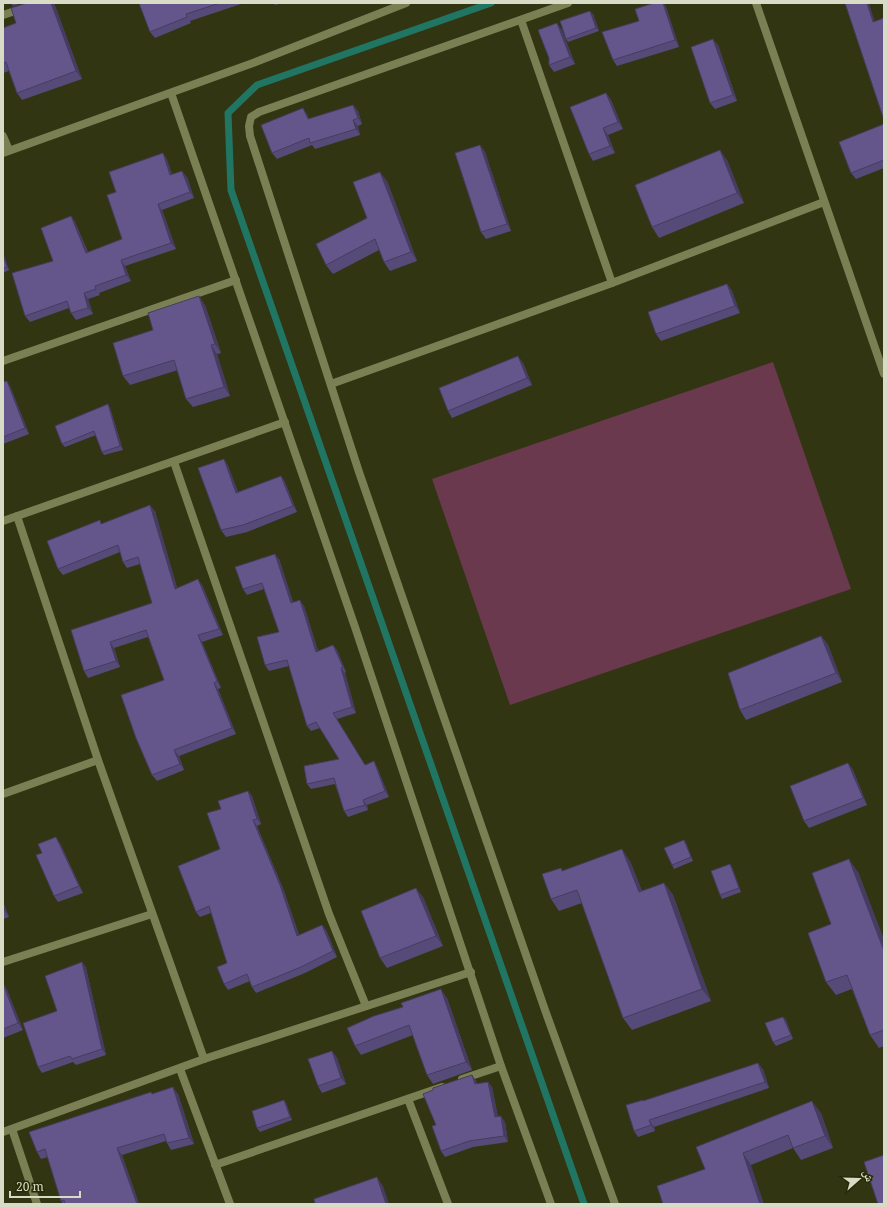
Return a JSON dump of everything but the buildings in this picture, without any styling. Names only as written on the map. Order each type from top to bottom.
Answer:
[{"type":"street","points":[[3,15],[39,3]]},
{"type":"street","points":[[3,136],[6,152],[171,93],[406,3]]},
{"type":"street","points":[[568,3],[259,112],[251,117],[249,126],[250,136],[359,472],[538,988],[615,1204]]},
{"type":"street","points":[[756,3],[884,374]]},
{"type":"street","points":[[521,20],[612,283]]},
{"type":"street","points":[[171,93],[285,422],[471,972],[501,1066],[551,1204]]},
{"type":"street","points":[[331,384],[612,283],[824,202]]},
{"type":"street","points":[[3,362],[236,280]]},
{"type":"street","points":[[3,521],[285,422]]},
{"type":"street","points":[[174,462],[329,914],[366,1006]]},
{"type":"street","points":[[17,516],[98,760],[204,1059]]},
{"type":"street","points":[[3,794],[98,760]]},
{"type":"street","points":[[3,962],[152,914]]},
{"type":"street","points":[[3,1132],[180,1069],[204,1059],[471,972]]},
{"type":"street","points":[[215,1165],[501,1066]]},
{"type":"street","points":[[180,1069],[230,1204]]},
{"type":"street","points":[[408,1099],[448,1204]]},
{"type":"street","points":[[12,1129],[36,1204]]},
{"type":"shaded area","points":[[773,362],[851,589],[510,705],[432,479]]},
{"type":"waterway","points":[[491,3],[257,85],[228,113],[231,190],[584,1204]]}]
